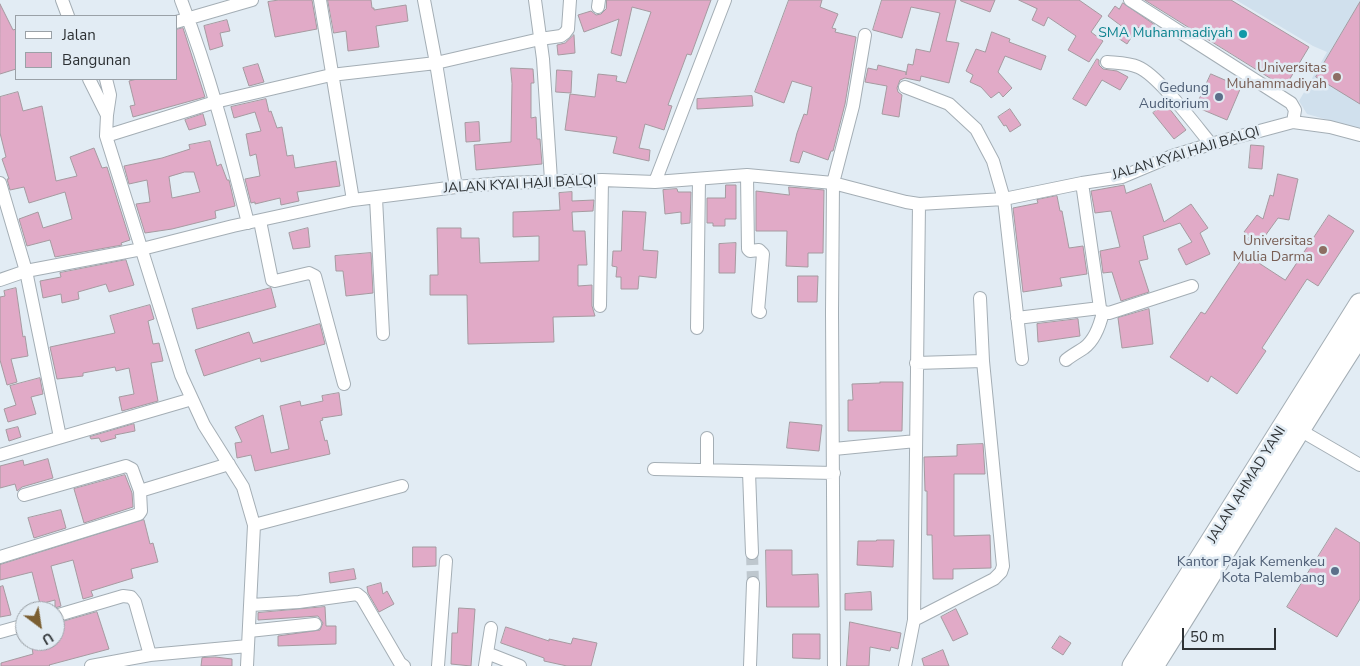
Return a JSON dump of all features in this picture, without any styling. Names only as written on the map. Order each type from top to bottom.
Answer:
[{"type":"highway","name":"JALAN AHMAD YANI","points":[[1133,666],[1360,304]]},
{"type":"highway","name":"JALAN AHMAD YANI","points":[[1153,666],[1212,573],[1298,429],[1360,334]]},
{"type":"street","points":[[181,0],[182,21],[215,102],[272,280],[275,281],[309,273],[315,276],[344,384]]},
{"type":"street","points":[[320,0],[353,200]]},
{"type":"street","points":[[424,0],[456,187]]},
{"type":"street","points":[[535,0],[543,59],[551,180]]},
{"type":"street","points":[[106,136],[215,102],[331,75],[436,63],[566,33],[568,29],[570,0]]},
{"type":"street","points":[[654,182],[725,0]]},
{"type":"street","points":[[1130,0],[1291,103],[1295,110],[1293,122]]},
{"type":"street","points":[[182,21],[243,1]]},
{"type":"street","points":[[834,666],[833,183],[853,106],[865,35]]},
{"type":"street","points":[[1107,62],[1134,66],[1144,70],[1167,92],[1211,144]]},
{"type":"street","points":[[90,80],[107,115]]},
{"type":"street","points":[[106,80],[110,95],[106,136],[181,375],[204,424],[244,491],[254,525],[247,666]]},
{"type":"street","points":[[905,87],[949,104],[976,129],[993,161],[1004,199],[1022,359]]},
{"type":"street","name":"JALAN KYAI HAJI BALQI","points":[[0,280],[26,271],[142,249],[353,200],[456,187],[551,180],[654,182],[747,175],[833,183],[919,204],[1004,199],[1122,177],[1172,156],[1293,122],[1330,127],[1360,135]]},
{"type":"street","points":[[747,175],[748,249],[750,251],[759,250],[763,254],[758,311],[760,312]]},
{"type":"street","points":[[696,328],[699,179]]},
{"type":"street","points":[[600,306],[602,180]]},
{"type":"street","points":[[0,183],[26,271],[60,437]]},
{"type":"street","points":[[1066,360],[1092,340],[1102,320],[1082,183]]},
{"type":"street","points":[[376,198],[383,334]]},
{"type":"street","points":[[904,666],[914,620],[919,204]]},
{"type":"street","points":[[1017,318],[1101,310],[1109,313],[1192,286]]},
{"type":"street","points":[[914,620],[994,579],[1001,572],[1003,566],[983,361],[980,298]]},
{"type":"street","points":[[916,363],[983,361]]},
{"type":"street","points":[[0,455],[192,399]]},
{"type":"street","points":[[1298,429],[1360,466]]},
{"type":"street","points":[[707,438],[707,470]]},
{"type":"street","points":[[834,449],[916,441]]},
{"type":"street","points":[[140,491],[229,464]]},
{"type":"street","points":[[0,557],[139,514],[141,511],[140,491],[132,469],[126,466],[24,495]]},
{"type":"street","points":[[654,469],[834,472]]},
{"type":"street","points":[[749,472],[752,553]]},
{"type":"street","points":[[254,525],[402,486]]},
{"type":"street","points":[[438,666],[446,561]]},
{"type":"street","points":[[750,666],[753,583]]},
{"type":"street","points":[[250,605],[298,602],[357,594],[362,598],[400,663],[404,666]]},
{"type":"street","points":[[65,613],[128,596],[135,602],[150,655]]},
{"type":"street","points":[[249,631],[315,624]]},
{"type":"street","points":[[0,632],[15,628]]},
{"type":"street","points":[[485,666],[491,628]]},
{"type":"street","points":[[90,666],[150,655],[248,646]]},
{"type":"street","points":[[487,653],[520,666]]},
{"type":"shaded area","name":"Universitas Muhammadiyah","points":[[1236,0],[1360,0],[1360,129],[1307,114],[1299,101],[1327,52],[1313,46]]},
{"type":"building","points":[[312,0],[317,29],[275,37],[268,2]]},
{"type":"building","points":[[328,0],[371,0],[374,10],[406,5],[408,21],[376,26],[379,47],[348,51],[346,31],[334,33]]},
{"type":"building","points":[[607,0],[711,0],[691,55],[687,54],[668,105],[672,106],[664,130],[645,124],[639,148],[650,150],[649,161],[613,153],[617,137],[565,130],[570,94],[595,97],[598,74],[617,76],[616,81],[626,83],[651,12],[632,7],[621,56],[611,53],[619,19],[584,32],[578,15],[591,11],[596,15],[601,14],[606,9]]},
{"type":"building","points":[[789,0],[822,0],[820,7],[838,14],[832,28],[836,29],[835,32],[856,37],[845,104],[833,151],[831,151],[828,160],[803,151],[799,163],[790,161],[804,114],[807,115],[812,87],[792,81],[784,103],[755,92]]},
{"type":"building","points":[[882,0],[956,0],[946,41],[959,43],[949,83],[921,76],[920,81],[905,78],[900,80],[897,88],[898,92],[902,95],[899,117],[882,114],[887,86],[865,82],[868,68],[877,70],[878,65],[906,72],[906,75],[908,64],[913,65],[916,49],[930,52],[940,13],[911,7],[902,38],[873,30]]},
{"type":"building","points":[[961,0],[995,0],[990,12]]},
{"type":"building","points":[[1019,0],[1079,0],[1102,16],[1091,32],[1103,41],[1089,62],[1068,50],[1076,36],[1048,17],[1044,26],[1032,20],[1037,9]]},
{"type":"building","name":"SMA Muhammadiyah","points":[[1145,0],[1231,0],[1309,47],[1285,87]]},
{"type":"building","name":"Universitas Muhammadiyah","points":[[1360,2],[1360,104],[1316,77]]},
{"type":"building","points":[[1123,3],[1155,25],[1148,34],[1138,27],[1127,44],[1118,38],[1124,28],[1108,16],[1115,6],[1119,9]]},
{"type":"building","points":[[0,4],[13,30],[15,29],[15,69],[0,74]]},
{"type":"building","points":[[227,20],[230,31],[220,33],[223,46],[210,50],[204,26]]},
{"type":"building","points":[[183,28],[205,97],[133,117],[130,106],[135,105],[129,81],[178,80],[178,29]]},
{"type":"building","points":[[992,32],[1010,39],[1009,42],[1046,56],[1041,70],[1005,56],[998,72],[1012,88],[1003,97],[999,92],[991,98],[981,87],[970,82],[973,75],[966,71],[976,49],[985,52]]},
{"type":"building","points":[[574,35],[575,53],[558,55],[557,45],[565,43]]},
{"type":"building","points":[[1097,59],[1103,69],[1117,71],[1128,77],[1120,90],[1102,80],[1086,106],[1073,99]]},
{"type":"building","points":[[258,64],[264,82],[249,86],[243,68]]},
{"type":"building","points":[[511,68],[533,69],[534,83],[531,83],[531,118],[536,117],[537,139],[540,139],[542,164],[476,170],[474,145],[511,142]]},
{"type":"building","points":[[557,70],[572,71],[571,93],[556,92]]},
{"type":"building","name":"Gedung Auditorium","points":[[1211,74],[1241,87],[1227,120],[1196,107]]},
{"type":"building","points":[[18,92],[23,111],[42,106],[56,181],[77,176],[70,157],[94,148],[102,168],[107,167],[130,240],[121,243],[122,245],[55,257],[50,240],[27,246],[19,219],[38,212],[43,228],[72,219],[65,192],[29,203],[24,187],[10,190],[7,179],[9,179],[2,159],[6,157],[0,133],[0,97]]},
{"type":"building","points":[[752,96],[753,106],[697,109],[697,99]]},
{"type":"building","points":[[266,99],[269,112],[271,111],[277,128],[282,127],[287,156],[293,155],[295,168],[336,161],[340,186],[297,192],[299,201],[281,205],[280,198],[255,204],[255,202],[251,203],[245,179],[260,176],[256,154],[250,156],[246,134],[261,131],[255,112],[234,118],[231,107]]},
{"type":"building","points":[[1165,103],[1186,130],[1174,139],[1153,113]]},
{"type":"building","points":[[1010,109],[1021,125],[1010,132],[998,117]]},
{"type":"building","points":[[203,114],[206,125],[189,130],[185,120]]},
{"type":"building","points":[[479,122],[480,141],[466,142],[465,123]]},
{"type":"building","points":[[210,141],[217,166],[221,164],[227,180],[229,180],[235,206],[215,211],[216,218],[172,229],[145,233],[136,204],[150,202],[147,180],[129,184],[124,166],[162,158],[190,149],[189,145]],"holes":[[[185,172],[194,172],[200,192],[172,198],[169,177]]]},
{"type":"building","points":[[1251,145],[1264,146],[1262,169],[1249,168]]},
{"type":"building","points":[[1278,174],[1298,179],[1289,220],[1278,218],[1257,247],[1247,239],[1250,236],[1244,232],[1257,215],[1263,219],[1270,195],[1273,196]]},
{"type":"building","points":[[1151,184],[1164,222],[1191,204],[1208,228],[1200,233],[1210,254],[1186,265],[1178,249],[1192,242],[1180,223],[1143,236],[1148,259],[1139,261],[1149,292],[1121,301],[1112,272],[1103,273],[1100,251],[1120,247],[1111,211],[1095,213],[1091,191],[1124,185],[1126,193]]},
{"type":"building","points":[[726,185],[736,185],[736,219],[725,219],[725,226],[713,226],[713,223],[707,223],[707,198],[725,198]]},
{"type":"building","points":[[789,187],[824,190],[823,253],[808,253],[808,267],[786,266],[787,231],[756,231],[756,191],[789,195]]},
{"type":"building","points":[[677,189],[678,192],[691,192],[690,223],[681,224],[681,212],[665,214],[663,190]]},
{"type":"building","points":[[572,192],[572,201],[594,200],[593,211],[572,212],[573,231],[585,231],[587,265],[578,265],[578,286],[592,285],[592,306],[595,316],[553,317],[554,342],[468,344],[467,295],[430,295],[430,275],[438,275],[437,228],[461,228],[461,238],[479,238],[480,263],[539,261],[539,236],[513,237],[513,212],[560,210],[559,193]]},
{"type":"building","points":[[1057,196],[1069,248],[1083,246],[1087,274],[1060,278],[1062,286],[1023,292],[1013,208],[1038,203],[1037,200]]},
{"type":"building","points":[[623,211],[646,212],[643,250],[658,251],[656,278],[639,276],[638,289],[621,289],[621,277],[616,277],[617,267],[612,266],[613,251],[621,251]]},
{"type":"building","points":[[1329,215],[1354,231],[1318,286],[1307,279],[1262,348],[1266,351],[1237,394],[1211,376],[1208,382],[1170,357],[1201,312],[1205,314],[1245,254],[1285,280]]},
{"type":"building","points":[[308,228],[310,247],[293,249],[289,233]]},
{"type":"building","points":[[736,243],[735,273],[719,273],[719,244]]},
{"type":"building","points":[[371,253],[373,293],[346,296],[343,271],[336,271],[335,256]]},
{"type":"building","points":[[126,260],[134,285],[109,292],[106,284],[78,292],[79,299],[62,303],[61,294],[43,298],[40,281],[61,277],[60,273]]},
{"type":"building","points":[[798,276],[818,276],[817,302],[798,302]]},
{"type":"building","points":[[16,288],[23,337],[25,336],[28,356],[11,359],[17,382],[7,385],[0,360],[0,297],[5,296],[4,291]]},
{"type":"building","points":[[271,288],[276,307],[197,329],[192,309]]},
{"type":"building","points":[[150,305],[154,319],[148,321],[153,344],[159,343],[163,361],[151,363],[158,401],[122,411],[119,397],[134,394],[129,368],[116,371],[115,367],[83,373],[83,376],[57,379],[50,347],[115,333],[110,316]]},
{"type":"building","points":[[1149,309],[1153,344],[1122,348],[1118,318]]},
{"type":"building","points":[[1078,319],[1080,336],[1038,342],[1037,324]]},
{"type":"building","points":[[320,324],[325,344],[261,362],[260,358],[204,376],[195,350],[249,332],[253,343]]},
{"type":"building","points":[[40,378],[43,394],[31,397],[36,414],[8,422],[4,409],[16,405],[10,386]]},
{"type":"building","points":[[903,382],[902,431],[848,431],[848,400],[853,400],[852,384]]},
{"type":"building","points":[[339,393],[342,415],[322,418],[323,420],[320,421],[330,454],[255,471],[251,455],[237,458],[235,443],[242,442],[235,427],[263,415],[271,453],[289,449],[280,406],[300,401],[301,406],[323,401],[322,396]]},
{"type":"building","points":[[790,422],[822,425],[819,451],[787,448]]},
{"type":"building","points":[[134,424],[135,431],[115,435],[116,438],[101,442],[99,438],[91,439],[90,437]]},
{"type":"building","points":[[18,427],[21,437],[9,441],[6,430]]},
{"type":"building","points":[[983,444],[985,474],[954,474],[954,536],[990,535],[991,568],[953,569],[953,579],[933,579],[932,535],[927,535],[927,491],[925,491],[924,457],[957,456],[957,445]]},
{"type":"building","points":[[48,459],[53,478],[22,487],[17,491],[15,484],[0,488],[0,466],[23,460],[24,465]]},
{"type":"building","points":[[125,475],[132,493],[133,507],[84,523],[74,489]]},
{"type":"building","points":[[61,510],[66,528],[34,538],[28,518]]},
{"type":"building","points":[[144,520],[150,544],[153,543],[158,562],[131,569],[133,578],[91,591],[93,596],[83,599],[73,560],[51,566],[60,601],[39,601],[32,572],[0,580],[0,565]]},
{"type":"building","name":"Kantor Pajak Kemenkeu Kota Palembang","points":[[1336,528],[1360,543],[1360,599],[1337,637],[1287,607]]},
{"type":"building","points":[[894,540],[893,567],[857,565],[858,541]]},
{"type":"building","points":[[413,547],[436,547],[436,566],[413,567]]},
{"type":"building","points":[[766,550],[792,550],[792,575],[818,574],[819,607],[767,607]]},
{"type":"building","points":[[354,569],[356,579],[330,583],[329,573]]},
{"type":"building","points":[[381,583],[383,594],[387,591],[394,604],[379,612],[368,593],[367,587]]},
{"type":"building","points":[[3,586],[11,615],[0,617],[0,587]]},
{"type":"building","points":[[871,592],[872,610],[845,610],[845,594]]},
{"type":"building","points":[[325,607],[326,626],[336,626],[336,644],[278,646],[278,636],[320,630],[323,623],[318,616],[258,620],[258,613]]},
{"type":"building","points":[[459,608],[475,609],[471,666],[451,664],[452,633],[457,633]]},
{"type":"building","points":[[956,609],[968,634],[953,641],[941,617]]},
{"type":"building","points":[[97,612],[109,649],[50,666],[1,666],[1,663],[33,654],[33,651],[65,651],[65,621]]},
{"type":"building","points":[[850,622],[901,633],[898,649],[891,647],[890,651],[870,647],[869,666],[847,666]]},
{"type":"building","points":[[506,627],[549,641],[549,639],[571,644],[573,638],[597,643],[591,666],[567,666],[544,661],[544,658],[501,643]]},
{"type":"building","points":[[793,634],[820,634],[820,659],[793,658]]},
{"type":"building","points":[[1060,636],[1071,643],[1063,655],[1052,648]]},
{"type":"building","points":[[943,650],[949,666],[924,666],[922,659]]},
{"type":"building","points":[[202,658],[232,659],[232,666],[201,666]]},
{"type":"tunnel","points":[[752,553],[753,583]]},
{"type":"place","name":"SMA Muhammadiyah","points":[[1243,34]]},
{"type":"place","name":"Universitas Muhammadiyah","points":[[1337,77]]},
{"type":"place","name":"Gedung Auditorium","points":[[1219,97]]},
{"type":"place","name":"Universitas Mulia Darma","points":[[1323,250]]},
{"type":"place","name":"Kantor Pajak Kemenkeu Kota Palembang","points":[[1335,571]]}]
